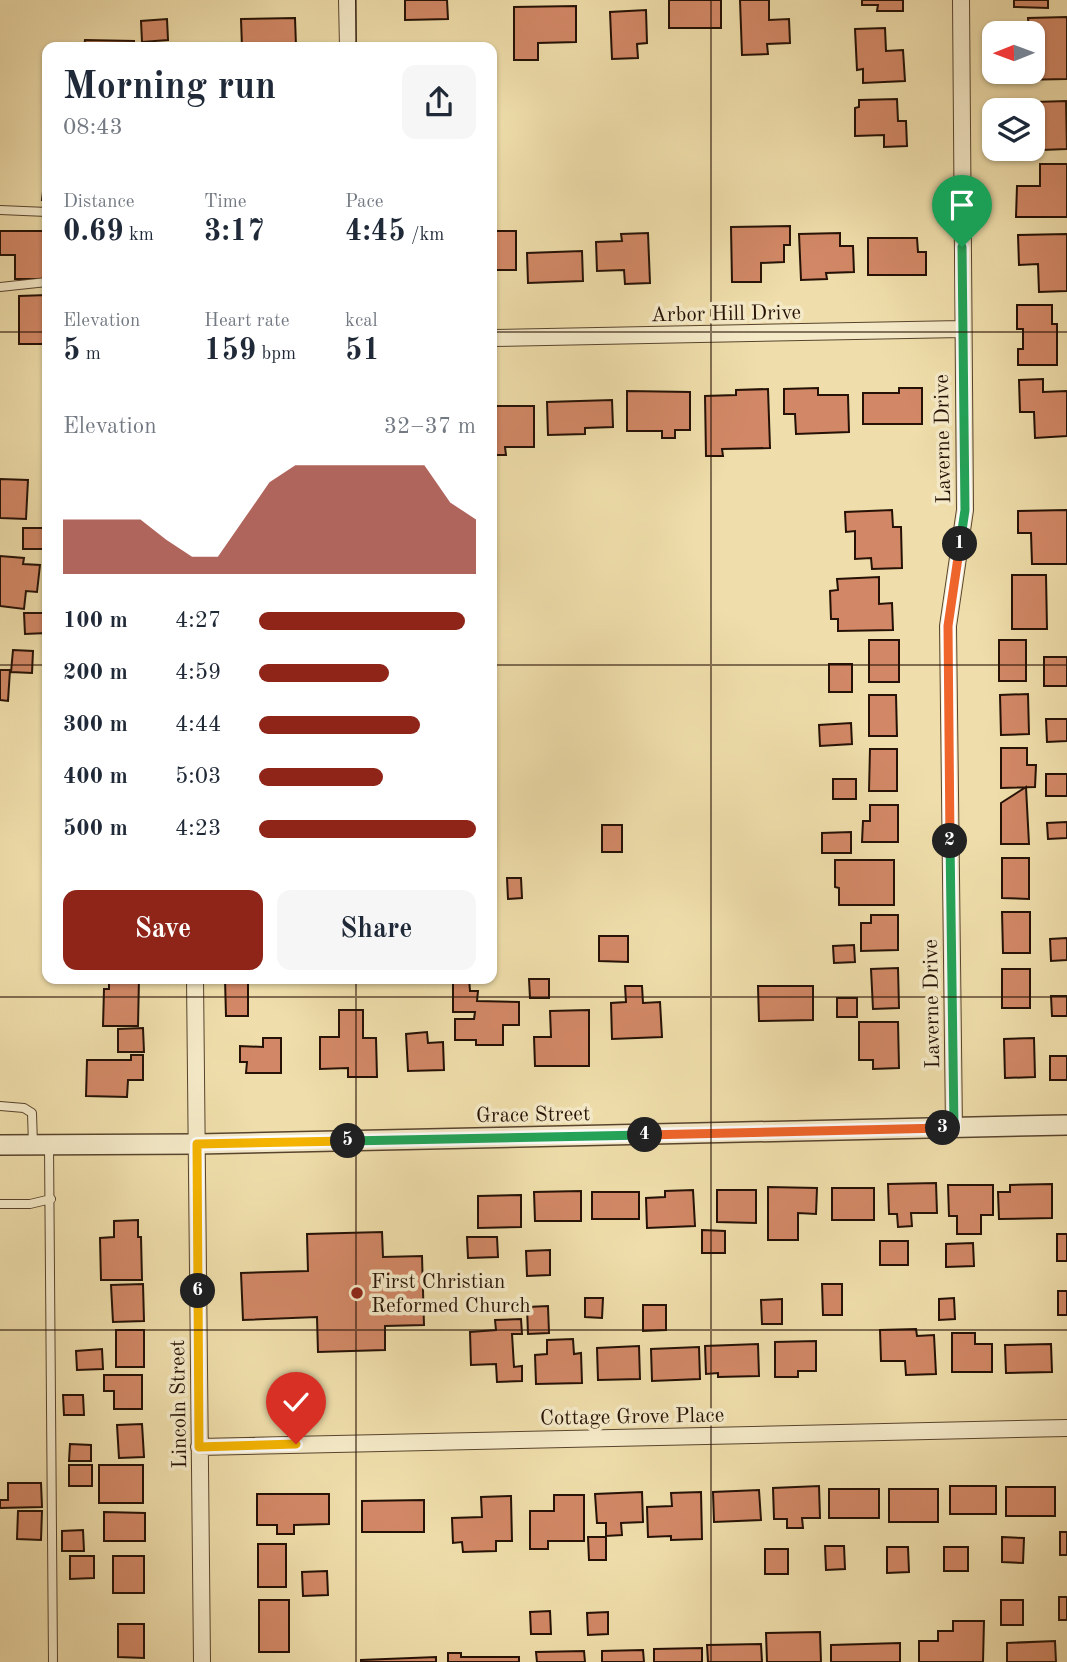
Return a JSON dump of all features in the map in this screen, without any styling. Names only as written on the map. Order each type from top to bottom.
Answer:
[{"type":"street","points":[[347,0],[348,42]]},
{"type":"street","name":"Laverne Drive","points":[[954,1128],[948,626],[965,510],[961,0]]},
{"type":"street","name":"Arbor Hill Drive","points":[[497,338],[962,329]]},
{"type":"street","name":"Lincoln Street","points":[[195,984],[202,1662]]},
{"type":"street","name":"Grace Street","points":[[0,1145],[197,1144],[1067,1125]]},
{"type":"street","name":"Cottage Grove Place","points":[[199,1447],[1067,1428]]},
{"type":"lane","points":[[0,210],[42,212]]},
{"type":"lane","points":[[0,287],[42,283]]},
{"type":"lane","points":[[0,1106],[24,1108],[32,1113],[41,1144],[51,1199],[53,1662]]},
{"type":"lane","points":[[0,1204],[30,1204],[51,1199]]},
{"type":"building","points":[[405,0],[447,0],[448,19],[405,20]]},
{"type":"building","points":[[669,0],[721,0],[721,28],[669,28]]},
{"type":"building","points":[[740,0],[769,0],[769,20],[789,19],[790,43],[767,44],[768,54],[742,55]]},
{"type":"building","points":[[862,0],[903,0],[903,11],[877,11],[878,5],[862,5]]},
{"type":"building","points":[[1014,0],[1048,0],[1048,8],[1014,7]]},
{"type":"building","points":[[576,6],[576,42],[538,43],[538,60],[514,60],[514,7]]},
{"type":"building","points":[[646,10],[647,43],[637,44],[638,58],[612,59],[610,12]]},
{"type":"building","points":[[1067,17],[1067,79],[1045,79],[1045,21],[1028,21],[1028,18]]},
{"type":"building","points":[[295,18],[296,42],[242,42],[241,19]]},
{"type":"building","points":[[167,19],[168,40],[142,42],[141,21]]},
{"type":"building","points":[[885,28],[886,51],[903,50],[905,81],[863,83],[863,69],[857,70],[855,29]]},
{"type":"building","points":[[85,40],[134,41],[134,42]]},
{"type":"building","points":[[897,99],[898,121],[906,121],[907,146],[884,147],[884,135],[855,136],[855,108],[859,107],[859,100]]},
{"type":"building","points":[[1066,101],[1067,149],[1045,150],[1045,102]]},
{"type":"building","points":[[1040,164],[1067,164],[1067,217],[1016,217],[1017,186],[1040,186]]},
{"type":"building","points":[[790,226],[790,245],[784,245],[784,262],[761,263],[761,282],[732,282],[731,227]]},
{"type":"building","points":[[0,231],[42,231],[42,279],[15,279],[15,255],[0,255]]},
{"type":"building","points":[[497,231],[516,231],[516,270],[497,270]]},
{"type":"building","points":[[648,233],[650,283],[625,284],[624,270],[597,271],[596,242],[622,241],[621,234]]},
{"type":"building","points":[[840,233],[840,246],[853,246],[854,272],[826,273],[827,279],[801,280],[799,234]]},
{"type":"building","points":[[1067,234],[1067,291],[1039,292],[1038,264],[1019,265],[1018,235]]},
{"type":"building","points":[[868,238],[917,238],[918,252],[926,252],[926,275],[868,275]]},
{"type":"building","points":[[582,251],[583,281],[528,283],[527,253]]},
{"type":"building","points":[[42,295],[42,344],[19,344],[19,296]]},
{"type":"building","points":[[1017,305],[1052,305],[1052,324],[1057,324],[1057,365],[1018,365],[1018,349],[1023,349],[1023,329],[1017,329]]},
{"type":"building","points":[[1043,379],[1043,392],[1067,391],[1067,436],[1035,438],[1034,412],[1020,412],[1019,380]]},
{"type":"building","points":[[818,388],[818,395],[848,395],[849,432],[796,434],[795,414],[784,414],[784,389]]},
{"type":"building","points":[[899,388],[922,388],[922,424],[863,424],[863,393],[899,393]]},
{"type":"building","points":[[768,389],[770,448],[722,449],[723,456],[706,456],[705,396],[736,395],[736,390]]},
{"type":"building","points":[[627,391],[690,392],[690,430],[675,430],[675,438],[662,438],[662,431],[627,431]]},
{"type":"building","points":[[612,400],[613,427],[585,428],[585,434],[548,435],[547,402]]},
{"type":"building","points":[[497,406],[534,406],[534,447],[505,447],[506,455],[497,455]]},
{"type":"building","points":[[0,479],[28,480],[26,519],[0,518]]},
{"type":"building","points":[[892,510],[893,527],[901,527],[902,568],[872,569],[871,558],[855,559],[855,531],[846,532],[845,512]]},
{"type":"building","points":[[1067,510],[1067,564],[1032,564],[1031,533],[1018,533],[1018,511]]},
{"type":"building","points":[[23,528],[42,528],[42,549],[23,549]]},
{"type":"building","points":[[0,556],[24,558],[23,564],[40,565],[37,592],[26,591],[24,609],[0,606]]},
{"type":"building","points":[[1012,575],[1046,575],[1047,629],[1012,629]]},
{"type":"building","points":[[879,577],[879,604],[892,603],[893,630],[838,631],[838,619],[831,619],[830,591],[838,590],[837,579]]},
{"type":"building","points":[[24,613],[42,613],[42,633],[25,634]]},
{"type":"building","points":[[869,640],[899,640],[899,682],[869,682]]},
{"type":"building","points":[[999,640],[1026,640],[1026,681],[999,681]]},
{"type":"building","points":[[13,650],[33,651],[32,673],[11,672]]},
{"type":"building","points":[[1044,657],[1067,657],[1067,686],[1044,686]]},
{"type":"building","points":[[829,664],[852,664],[852,692],[829,692]]},
{"type":"building","points":[[0,670],[10,670],[8,701],[0,700]]},
{"type":"building","points":[[1028,694],[1029,734],[1001,735],[1000,695]]},
{"type":"building","points":[[869,695],[896,695],[897,736],[869,736]]},
{"type":"building","points":[[1046,719],[1067,719],[1067,741],[1047,742]]},
{"type":"building","points":[[851,723],[852,744],[820,746],[819,725]]},
{"type":"building","points":[[1001,748],[1027,748],[1027,765],[1036,765],[1035,787],[1001,788]]},
{"type":"building","points":[[870,749],[897,749],[897,791],[869,791]]},
{"type":"building","points":[[1046,774],[1067,774],[1067,796],[1046,796]]},
{"type":"building","points":[[833,779],[856,779],[856,799],[833,799]]},
{"type":"building","points":[[1026,787],[1029,844],[1001,844],[1001,803]]},
{"type":"building","points":[[870,805],[898,805],[898,842],[862,842],[863,821],[870,821]]},
{"type":"building","points":[[1067,822],[1067,838],[1048,839],[1047,823]]},
{"type":"building","points":[[602,825],[622,825],[622,852],[602,852]]},
{"type":"building","points":[[851,832],[851,853],[822,853],[822,833]]},
{"type":"building","points":[[1002,858],[1029,858],[1029,899],[1002,898]]},
{"type":"building","points":[[835,860],[894,860],[894,905],[839,905],[839,888],[835,887]]},
{"type":"building","points":[[507,878],[521,878],[522,898],[508,899]]},
{"type":"building","points":[[1002,912],[1030,912],[1030,953],[1003,953]]},
{"type":"building","points":[[871,915],[898,915],[898,950],[861,951],[861,923],[871,923]]},
{"type":"building","points":[[599,936],[628,936],[628,962],[599,961]]},
{"type":"building","points":[[1067,938],[1067,960],[1051,961],[1050,939]]},
{"type":"building","points":[[854,945],[855,962],[834,963],[833,946]]},
{"type":"building","points":[[898,968],[899,1008],[873,1009],[871,969]]},
{"type":"building","points":[[1002,969],[1030,969],[1030,1008],[1002,1008]]},
{"type":"building","points":[[529,979],[549,979],[549,998],[530,998]]},
{"type":"building","points":[[109,984],[139,984],[138,1026],[103,1026],[104,989],[109,989]]},
{"type":"building","points":[[225,984],[248,984],[248,1016],[226,1016]]},
{"type":"building","points":[[453,984],[469,984],[470,991],[478,991],[477,1001],[519,1002],[519,1025],[503,1025],[503,1045],[476,1045],[476,1040],[455,1040],[455,1019],[474,1019],[475,1012],[453,1012]]},
{"type":"building","points":[[625,986],[642,986],[643,1003],[660,1002],[662,1037],[612,1039],[611,1003],[626,1002]]},
{"type":"building","points":[[758,986],[813,986],[813,1020],[759,1021]]},
{"type":"building","points":[[1051,996],[1067,996],[1067,1016],[1052,1016]]},
{"type":"building","points":[[837,998],[857,998],[857,1017],[837,1017]]},
{"type":"building","points":[[339,1010],[363,1010],[363,1038],[376,1038],[377,1077],[348,1077],[348,1068],[320,1069],[320,1037],[339,1037]]},
{"type":"building","points":[[589,1010],[589,1066],[535,1066],[534,1037],[551,1037],[550,1011]]},
{"type":"building","points":[[859,1022],[898,1022],[899,1068],[873,1069],[873,1060],[859,1060]]},
{"type":"building","points":[[143,1028],[144,1052],[118,1052],[118,1029]]},
{"type":"building","points":[[427,1032],[428,1043],[443,1042],[444,1070],[408,1071],[406,1034]]},
{"type":"building","points":[[263,1038],[281,1038],[281,1073],[246,1073],[247,1062],[240,1062],[240,1046],[263,1047]]},
{"type":"building","points":[[1034,1038],[1035,1077],[1005,1078],[1004,1039]]},
{"type":"building","points":[[131,1055],[143,1055],[143,1080],[128,1080],[127,1097],[86,1096],[87,1060],[131,1060]]},
{"type":"building","points":[[1050,1056],[1067,1056],[1067,1080],[1050,1080]]},
{"type":"building","points":[[936,1183],[937,1213],[911,1213],[912,1226],[898,1227],[897,1214],[889,1214],[888,1184]]},
{"type":"building","points":[[1052,1184],[1052,1218],[999,1219],[998,1192],[1010,1192],[1010,1185]]},
{"type":"building","points":[[948,1185],[993,1185],[993,1215],[981,1215],[981,1234],[957,1234],[957,1216],[949,1216]]},
{"type":"building","points":[[768,1187],[817,1188],[816,1214],[798,1213],[798,1240],[768,1240]]},
{"type":"building","points":[[832,1188],[874,1188],[874,1220],[832,1220]]},
{"type":"building","points":[[693,1190],[695,1226],[647,1228],[646,1198],[665,1197],[665,1191]]},
{"type":"building","points":[[717,1190],[756,1190],[756,1223],[717,1222]]},
{"type":"building","points":[[581,1191],[581,1221],[535,1221],[534,1192]]},
{"type":"building","points":[[592,1192],[639,1192],[639,1219],[592,1219]]},
{"type":"building","points":[[521,1195],[521,1227],[478,1228],[478,1196]]},
{"type":"building","points":[[138,1220],[142,1280],[101,1280],[100,1238],[114,1237],[114,1221]]},
{"type":"building","points":[[702,1230],[725,1231],[725,1253],[702,1253]]},
{"type":"building","points":[[382,1232],[383,1257],[422,1256],[424,1325],[385,1326],[385,1350],[318,1352],[317,1317],[243,1320],[241,1273],[308,1271],[307,1234]]},
{"type":"building","points":[[1057,1234],[1067,1234],[1067,1261],[1057,1261]]},
{"type":"building","points":[[467,1237],[497,1237],[498,1257],[468,1258]]},
{"type":"building","points":[[880,1241],[908,1241],[908,1265],[880,1265]]},
{"type":"building","points":[[973,1243],[974,1266],[946,1267],[946,1244]]},
{"type":"building","points":[[550,1250],[550,1275],[527,1276],[526,1251]]},
{"type":"building","points":[[143,1284],[144,1321],[113,1322],[111,1285]]},
{"type":"building","points":[[822,1284],[842,1284],[842,1315],[823,1315]]},
{"type":"building","points":[[1058,1291],[1067,1291],[1067,1315],[1058,1315]]},
{"type":"building","points":[[585,1298],[603,1298],[602,1318],[585,1317]]},
{"type":"building","points":[[954,1298],[955,1319],[939,1320],[939,1299]]},
{"type":"building","points":[[782,1299],[782,1324],[762,1324],[761,1300]]},
{"type":"building","points":[[643,1305],[666,1305],[666,1330],[643,1331]]},
{"type":"building","points":[[548,1306],[549,1333],[528,1334],[527,1307]]},
{"type":"building","points":[[521,1319],[522,1334],[512,1334],[514,1367],[522,1366],[522,1381],[497,1382],[496,1364],[471,1365],[470,1332],[496,1330],[495,1320]]},
{"type":"building","points":[[916,1329],[917,1336],[934,1335],[936,1374],[906,1375],[905,1361],[881,1361],[880,1330]]},
{"type":"building","points":[[116,1330],[144,1330],[144,1367],[116,1367]]},
{"type":"building","points":[[952,1333],[975,1333],[975,1344],[992,1344],[992,1372],[952,1372]]},
{"type":"building","points":[[573,1339],[574,1354],[581,1353],[582,1383],[536,1384],[535,1355],[547,1354],[547,1340]]},
{"type":"building","points":[[816,1341],[816,1371],[798,1371],[798,1377],[775,1377],[775,1342]]},
{"type":"building","points":[[758,1344],[759,1376],[718,1377],[718,1373],[706,1374],[705,1346]]},
{"type":"building","points":[[1051,1344],[1052,1372],[1006,1373],[1005,1345]]},
{"type":"building","points":[[639,1346],[640,1379],[598,1380],[597,1348]]},
{"type":"building","points":[[699,1347],[700,1379],[652,1381],[651,1349]]},
{"type":"building","points":[[102,1349],[103,1369],[77,1370],[76,1351]]},
{"type":"building","points":[[104,1375],[142,1375],[142,1409],[114,1409],[114,1391],[104,1391]]},
{"type":"building","points":[[63,1395],[83,1395],[84,1415],[64,1415]]},
{"type":"building","points":[[142,1424],[144,1457],[119,1458],[117,1425]]},
{"type":"building","points":[[70,1444],[91,1445],[91,1461],[69,1461]]},
{"type":"building","points":[[69,1465],[92,1465],[92,1486],[69,1486]]},
{"type":"building","points":[[99,1465],[143,1465],[143,1503],[99,1503]]},
{"type":"building","points":[[8,1483],[41,1483],[42,1507],[0,1508],[0,1500],[8,1500]]},
{"type":"building","points":[[819,1486],[820,1518],[802,1518],[803,1528],[787,1528],[787,1519],[774,1519],[773,1488]]},
{"type":"building","points":[[950,1486],[996,1486],[996,1514],[950,1514]]},
{"type":"building","points":[[1006,1487],[1055,1487],[1055,1516],[1006,1516]]},
{"type":"building","points":[[829,1489],[879,1489],[879,1518],[829,1518]]},
{"type":"building","points":[[889,1489],[938,1489],[938,1522],[889,1522]]},
{"type":"building","points":[[759,1490],[761,1520],[714,1522],[713,1492]]},
{"type":"building","points":[[642,1492],[643,1522],[621,1523],[622,1535],[606,1536],[606,1523],[597,1523],[595,1494]]},
{"type":"building","points":[[701,1492],[702,1539],[671,1540],[671,1536],[648,1537],[647,1507],[672,1506],[671,1493]]},
{"type":"building","points":[[257,1494],[329,1494],[329,1524],[294,1525],[294,1534],[277,1534],[277,1525],[257,1525]]},
{"type":"building","points":[[554,1495],[584,1495],[584,1541],[548,1541],[548,1549],[530,1549],[530,1511],[554,1511]]},
{"type":"building","points":[[511,1496],[512,1541],[496,1541],[496,1551],[463,1552],[462,1542],[453,1543],[452,1518],[482,1517],[481,1497]]},
{"type":"building","points":[[424,1500],[424,1532],[362,1532],[362,1501]]},
{"type":"building","points":[[18,1511],[42,1511],[41,1540],[17,1539]]},
{"type":"building","points":[[104,1512],[145,1513],[145,1541],[104,1541]]},
{"type":"building","points":[[83,1530],[84,1551],[62,1551],[62,1531]]},
{"type":"building","points":[[1060,1532],[1067,1532],[1067,1555],[1060,1555]]},
{"type":"building","points":[[588,1537],[606,1537],[606,1560],[589,1560]]},
{"type":"building","points":[[1002,1537],[1024,1538],[1023,1563],[1002,1562]]},
{"type":"building","points":[[258,1544],[286,1544],[286,1587],[258,1587]]},
{"type":"building","points":[[825,1546],[844,1546],[845,1569],[826,1570]]},
{"type":"building","points":[[887,1547],[908,1547],[909,1572],[887,1573]]},
{"type":"building","points":[[944,1547],[968,1547],[968,1571],[944,1571]]},
{"type":"building","points":[[765,1549],[788,1549],[788,1574],[765,1574]]},
{"type":"building","points":[[70,1556],[94,1556],[94,1578],[70,1579]]},
{"type":"building","points":[[113,1556],[144,1556],[144,1593],[113,1593]]},
{"type":"building","points":[[327,1571],[328,1595],[303,1596],[302,1572]]},
{"type":"building","points":[[1059,1597],[1067,1597],[1067,1620],[1059,1620]]},
{"type":"building","points":[[259,1600],[289,1600],[289,1652],[259,1652]]},
{"type":"building","points":[[1001,1600],[1023,1600],[1023,1625],[1001,1625]]},
{"type":"building","points":[[550,1611],[551,1634],[531,1634],[530,1612]]},
{"type":"building","points":[[608,1612],[608,1634],[588,1635],[587,1613]]},
{"type":"building","points":[[953,1621],[984,1621],[983,1662],[919,1662],[919,1641],[938,1641],[938,1631],[953,1631]]},
{"type":"building","points":[[118,1624],[144,1624],[144,1658],[118,1657]]},
{"type":"building","points":[[820,1632],[821,1662],[767,1662],[766,1633]]},
{"type":"building","points":[[1055,1641],[1056,1662],[1007,1662],[1007,1643]]},
{"type":"building","points":[[900,1643],[900,1662],[831,1662],[831,1645]]},
{"type":"building","points":[[761,1644],[762,1662],[708,1662],[707,1645]]},
{"type":"building","points":[[702,1648],[702,1662],[654,1662],[654,1649]]},
{"type":"building","points":[[643,1650],[644,1662],[602,1662],[602,1651]]},
{"type":"building","points":[[584,1651],[585,1662],[537,1662],[536,1652]]},
{"type":"building","points":[[448,1653],[461,1653],[461,1657],[519,1657],[519,1662],[448,1662]]},
{"type":"building","points":[[436,1657],[436,1662],[361,1662],[361,1660]]},
{"type":"place","name":"First Christian Reformed Church","points":[[357,1293]]},
{"type":"route","points":[[296,1444],[199,1447],[197,1144],[954,1128],[948,626],[965,510],[962,247]]}]
